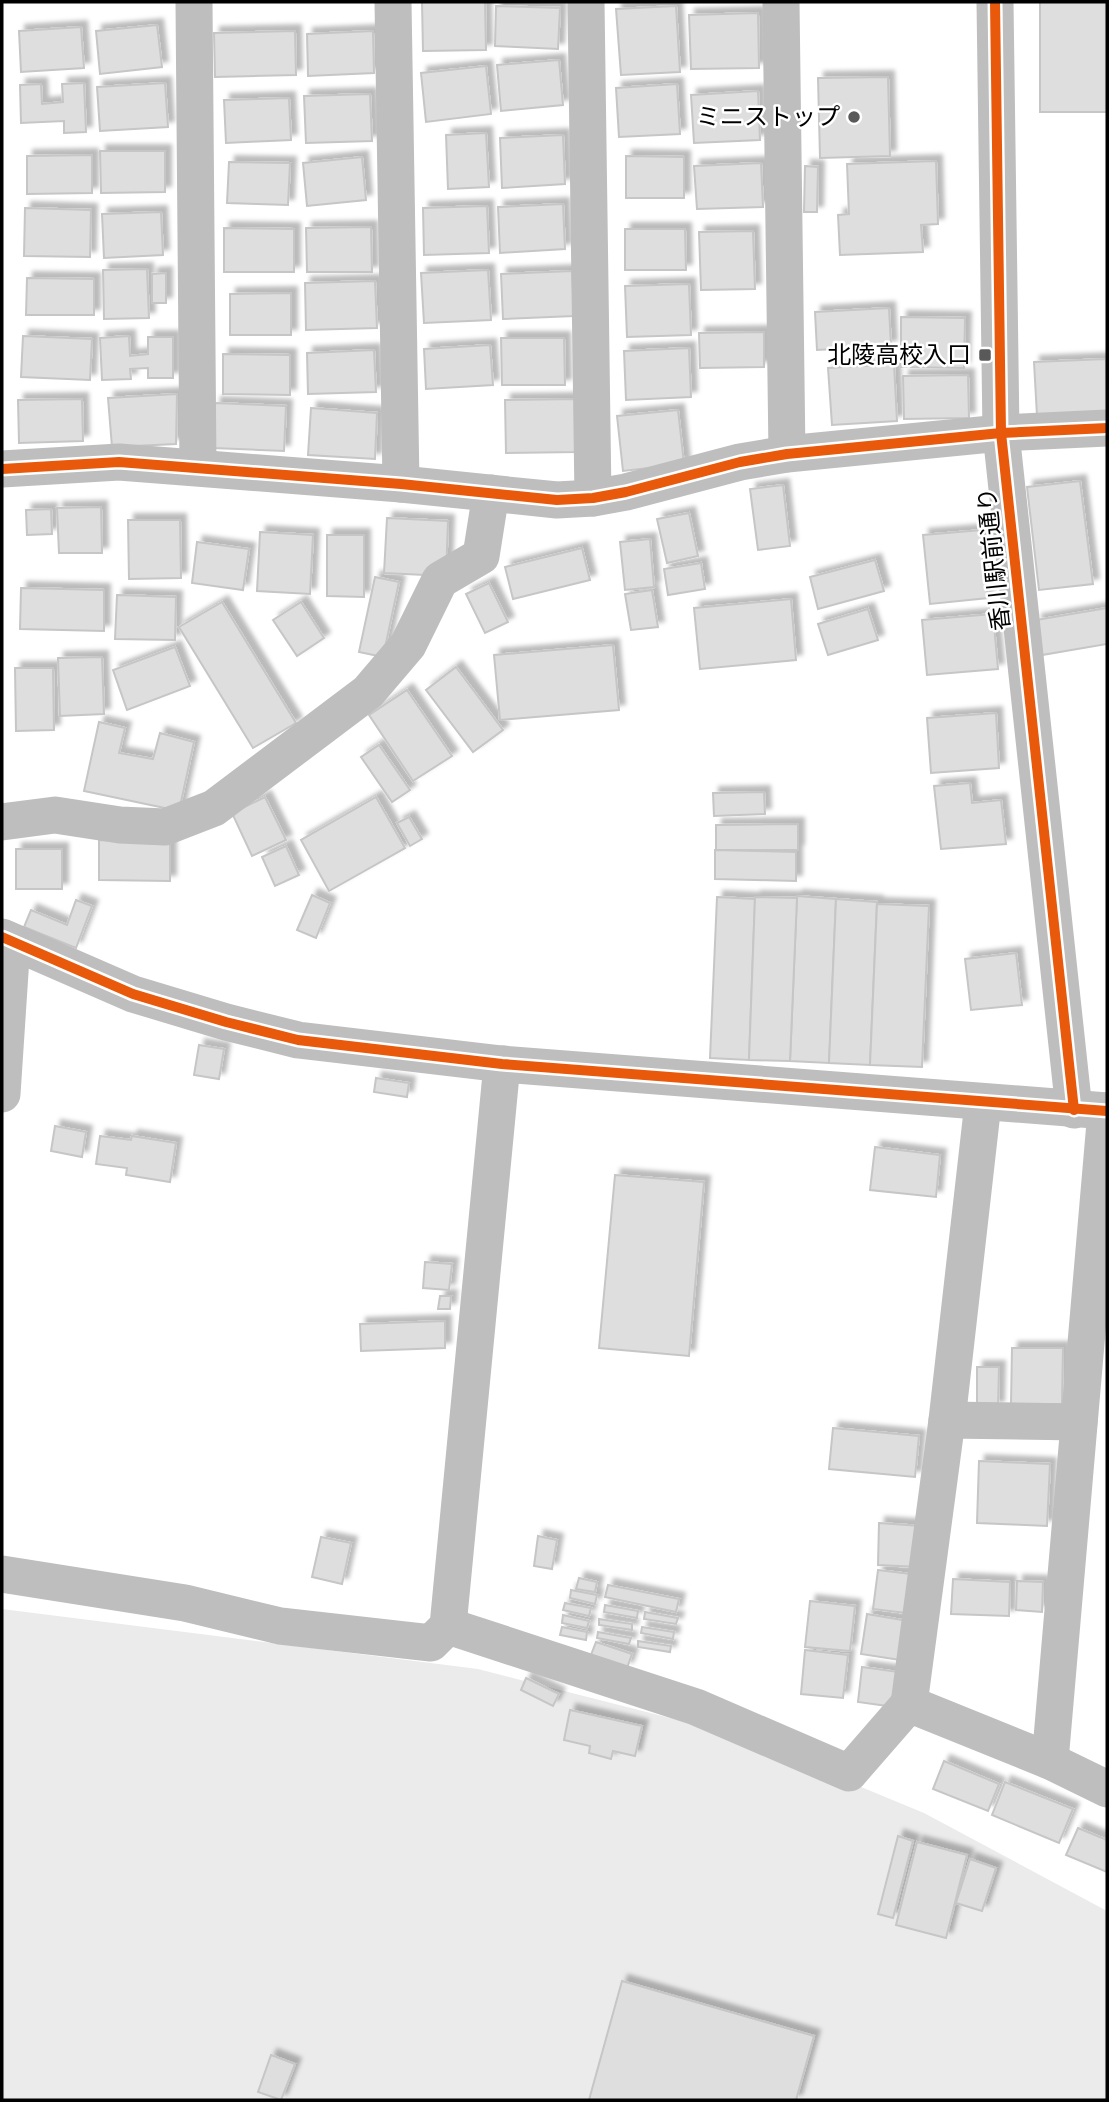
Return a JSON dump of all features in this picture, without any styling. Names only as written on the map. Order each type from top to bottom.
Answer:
[{"type":"street","points":[[194,2],[198,467]]},
{"type":"street","points":[[393,2],[401,484]]},
{"type":"street","points":[[586,2],[593,498]]},
{"type":"street","points":[[781,2],[787,454]]},
{"type":"street","name":"香川駅前通り","points":[[995,2],[1001,433],[1096,1111],[1079,1422],[1050,1761]]},
{"type":"street","points":[[2,469],[119,462],[401,484],[557,500],[593,498],[740,462],[787,454],[1001,433],[1107,428]]},
{"type":"street","points":[[2,822],[55,815],[120,825],[165,827],[214,808],[368,692],[408,645],[440,580],[481,556],[491,493]]},
{"type":"street","points":[[2,1094],[7,939],[133,994],[298,1040],[502,1064],[1096,1111]]},
{"type":"street","points":[[2,1574],[185,1603],[280,1626],[431,1643],[448,1626],[502,1064]]},
{"type":"street","points":[[448,1626],[696,1707],[849,1773],[909,1704],[947,1420],[983,1103]]},
{"type":"street","points":[[947,1420],[1079,1422]]},
{"type":"street","points":[[909,1704],[1050,1761],[1107,1789]]},
{"type":"shaded area","points":[[2,1609],[478,1669],[733,1734],[924,1813],[1107,1911],[1107,2100],[2,2100]]},
{"type":"building","points":[[422,2],[485,2],[486,50],[423,51]]},
{"type":"building","points":[[1040,2],[1107,2],[1107,112],[1040,112]]},
{"type":"building","points":[[496,6],[560,8],[558,49],[495,46]]},
{"type":"building","points":[[676,6],[680,72],[621,75],[616,9]]},
{"type":"building","points":[[758,13],[759,68],[691,69],[689,15]]},
{"type":"building","points":[[157,25],[162,67],[100,74],[96,31]]},
{"type":"building","points":[[81,27],[84,68],[21,72],[19,31]]},
{"type":"building","points":[[295,31],[296,75],[215,77],[214,33]]},
{"type":"building","points":[[373,31],[374,73],[308,76],[307,34]]},
{"type":"building","points":[[559,60],[563,105],[501,111],[497,65]]},
{"type":"building","points":[[486,66],[491,114],[426,122],[421,73]]},
{"type":"building","name":"ミニストップ","points":[[888,77],[890,156],[820,158],[818,78]]},
{"type":"building","points":[[84,83],[86,132],[64,133],[64,121],[21,123],[20,85],[41,84],[42,104],[63,102],[62,84]]},
{"type":"building","points":[[165,83],[168,127],[100,131],[97,87]]},
{"type":"building","points":[[677,84],[680,134],[619,137],[616,88]]},
{"type":"building","points":[[758,91],[760,140],[694,143],[691,95]]},
{"type":"building","points":[[370,94],[372,141],[306,143],[304,96]]},
{"type":"building","points":[[289,98],[291,140],[226,143],[224,100]]},
{"type":"building","points":[[486,133],[489,187],[448,189],[446,135]]},
{"type":"building","points":[[563,135],[565,184],[502,188],[500,138]]},
{"type":"building","points":[[100,151],[165,151],[165,192],[101,193]]},
{"type":"building","points":[[92,155],[92,193],[27,194],[27,156]]},
{"type":"building","points":[[626,156],[684,157],[684,198],[626,198]]},
{"type":"building","points":[[362,157],[366,200],[307,206],[303,163]]},
{"type":"building","points":[[936,161],[938,224],[921,225],[923,252],[840,255],[838,215],[849,214],[847,164]]},
{"type":"building","points":[[229,162],[290,163],[288,205],[227,203]]},
{"type":"building","points":[[761,163],[763,207],[697,209],[694,166]]},
{"type":"building","points":[[805,166],[818,167],[817,212],[804,212]]},
{"type":"building","points":[[563,204],[565,249],[500,253],[498,207]]},
{"type":"building","points":[[487,206],[489,253],[424,255],[423,208]]},
{"type":"building","points":[[25,208],[91,210],[90,257],[24,256]]},
{"type":"building","points":[[161,212],[163,255],[104,258],[102,214]]},
{"type":"building","points":[[371,227],[372,272],[307,272],[306,228]]},
{"type":"building","points":[[224,228],[294,229],[294,272],[224,272]]},
{"type":"building","points":[[625,229],[685,229],[686,270],[625,270]]},
{"type":"building","points":[[753,231],[755,289],[701,290],[699,232]]},
{"type":"building","points":[[147,269],[149,318],[104,319],[103,270]]},
{"type":"building","points":[[488,270],[491,320],[424,323],[421,273]]},
{"type":"building","points":[[572,271],[574,316],[503,319],[501,274]]},
{"type":"building","points":[[166,273],[166,303],[152,303],[152,274]]},
{"type":"building","points":[[27,278],[94,279],[94,315],[26,315]]},
{"type":"building","points":[[375,281],[377,328],[306,330],[305,283]]},
{"type":"building","points":[[689,284],[691,335],[627,337],[625,286]]},
{"type":"building","points":[[291,293],[291,335],[230,335],[230,294]]},
{"type":"building","points":[[889,308],[891,346],[817,350],[815,312]]},
{"type":"building","points":[[901,317],[965,318],[964,368],[901,367]]},
{"type":"building","points":[[764,332],[764,367],[700,368],[699,333]]},
{"type":"building","points":[[23,336],[92,339],[90,380],[21,377]]},
{"type":"building","points":[[129,336],[130,356],[148,354],[148,337],[173,337],[173,378],[148,378],[148,368],[130,369],[131,379],[102,380],[100,338]]},
{"type":"building","points":[[501,338],[564,338],[565,385],[502,385]]},
{"type":"building","points":[[490,345],[493,385],[426,389],[424,349]]},
{"type":"building","points":[[689,348],[691,397],[626,400],[624,351]]},
{"type":"building","points":[[374,350],[376,392],[308,394],[307,353]]},
{"type":"building","points":[[223,354],[290,355],[290,395],[223,394]]},
{"type":"building","points":[[1106,359],[1107,413],[1037,416],[1034,362]]},
{"type":"building","points":[[894,364],[897,421],[832,425],[828,368]]},
{"type":"building","points":[[968,375],[969,418],[904,419],[903,376]]},
{"type":"building","points":[[177,394],[176,444],[112,447],[108,398]]},
{"type":"building","points":[[82,399],[83,441],[19,443],[18,400]]},
{"type":"building","points":[[577,399],[578,452],[506,453],[505,400]]},
{"type":"building","points":[[215,403],[286,406],[284,451],[213,448]]},
{"type":"building","points":[[311,408],[377,413],[375,459],[308,455]]},
{"type":"building","points":[[678,410],[684,464],[623,471],[617,416]]},
{"type":"building","points":[[1080,481],[1093,584],[1039,590],[1027,487]]},
{"type":"building","points":[[783,485],[790,546],[758,550],[750,489]]},
{"type":"building","points":[[101,507],[102,553],[59,553],[57,508]]},
{"type":"building","points":[[51,509],[52,534],[27,535],[26,510]]},
{"type":"building","points":[[689,513],[698,556],[667,563],[657,519]]},
{"type":"building","points":[[387,518],[448,521],[446,576],[384,573]]},
{"type":"building","points":[[128,520],[180,520],[181,578],[129,579]]},
{"type":"building","points":[[982,530],[988,598],[930,604],[923,535]]},
{"type":"building","points":[[260,532],[313,535],[310,594],[257,591]]},
{"type":"building","points":[[327,535],[364,535],[364,597],[327,596]]},
{"type":"building","points":[[650,539],[654,587],[625,590],[620,542]]},
{"type":"building","points":[[197,542],[249,549],[243,590],[192,583]]},
{"type":"building","points":[[582,548],[590,580],[513,599],[505,567]]},
{"type":"building","points":[[875,560],[884,591],[818,609],[810,577]]},
{"type":"building","points":[[701,563],[705,589],[668,595],[664,569]]},
{"type":"building","points":[[375,577],[399,582],[383,657],[359,652]]},
{"type":"building","points":[[489,583],[508,622],[485,633],[466,594]]},
{"type":"building","points":[[21,588],[104,590],[104,631],[20,629]]},
{"type":"building","points":[[652,590],[658,627],[631,630],[625,594]]},
{"type":"building","points":[[117,595],[176,597],[175,640],[115,639]]},
{"type":"building","points":[[791,599],[796,660],[700,669],[694,608]]},
{"type":"building","points":[[222,602],[296,723],[253,748],[179,627]]},
{"type":"building","points":[[301,602],[324,638],[297,656],[273,620]]},
{"type":"building","points":[[1107,608],[1107,644],[1042,655],[1036,620]]},
{"type":"building","points":[[868,609],[878,640],[828,655],[818,624]]},
{"type":"building","points":[[993,614],[998,669],[927,675],[922,620]]},
{"type":"building","points":[[613,645],[619,710],[500,720],[494,655]]},
{"type":"building","points":[[175,647],[190,686],[127,710],[113,670]]},
{"type":"building","points":[[102,657],[104,714],[60,716],[58,658]]},
{"type":"building","points":[[456,667],[503,730],[473,752],[426,690]]},
{"type":"building","points":[[15,668],[53,668],[54,730],[16,731]]},
{"type":"building","points":[[407,690],[452,756],[413,781],[369,715]]},
{"type":"building","points":[[996,713],[999,768],[931,773],[927,718]]},
{"type":"building","points":[[99,722],[125,728],[119,753],[153,759],[160,733],[194,742],[179,811],[84,791]]},
{"type":"building","points":[[379,745],[410,790],[392,802],[361,757]]},
{"type":"building","points":[[970,783],[972,803],[1001,800],[1006,844],[941,849],[934,786]]},
{"type":"building","points":[[764,792],[765,814],[714,816],[713,793]]},
{"type":"building","points":[[265,797],[286,840],[252,856],[232,813]]},
{"type":"building","points":[[376,797],[405,848],[329,891],[301,840]]},
{"type":"building","points":[[409,817],[422,839],[410,846],[397,823]]},
{"type":"building","points":[[798,824],[798,850],[716,850],[716,825]]},
{"type":"building","points":[[99,840],[170,841],[170,881],[99,880]]},
{"type":"building","points":[[286,846],[299,875],[275,886],[262,857]]},
{"type":"building","points":[[16,849],[62,849],[62,889],[16,889]]},
{"type":"building","points":[[715,850],[796,852],[796,881],[715,879]]},
{"type":"building","points":[[312,895],[330,903],[316,938],[297,930]]},
{"type":"building","points":[[797,896],[836,899],[829,1063],[790,1061]]},
{"type":"building","points":[[717,897],[755,899],[749,1060],[710,1058]]},
{"type":"building","points":[[755,897],[797,898],[790,1061],[749,1060]]},
{"type":"building","points":[[836,899],[877,902],[870,1065],[829,1063]]},
{"type":"building","points":[[76,900],[92,906],[76,948],[24,927],[31,910],[67,925]]},
{"type":"building","points":[[877,904],[929,906],[922,1067],[870,1065]]},
{"type":"building","points":[[1016,953],[1022,1005],[971,1010],[965,959]]},
{"type":"building","points":[[199,1045],[224,1049],[219,1079],[194,1075]]},
{"type":"building","points":[[376,1078],[409,1083],[407,1097],[374,1092]]},
{"type":"building","points":[[55,1126],[86,1132],[82,1157],[51,1151]]},
{"type":"building","points":[[100,1136],[131,1140],[132,1136],[176,1143],[170,1182],[126,1175],[127,1168],[96,1164]]},
{"type":"building","points":[[875,1147],[940,1155],[936,1197],[870,1190]]},
{"type":"building","points":[[615,1175],[704,1182],[689,1356],[599,1348]]},
{"type":"building","points":[[425,1262],[452,1264],[449,1290],[423,1288]]},
{"type":"building","points":[[440,1296],[451,1296],[450,1309],[438,1309]]},
{"type":"building","points":[[445,1321],[445,1348],[361,1351],[360,1324]]},
{"type":"building","points":[[1012,1348],[1063,1348],[1062,1404],[1011,1404]]},
{"type":"building","points":[[977,1367],[999,1367],[998,1407],[977,1407]]},
{"type":"building","points":[[833,1428],[919,1436],[915,1477],[829,1469]]},
{"type":"building","points":[[979,1461],[1050,1464],[1047,1526],[977,1523]]},
{"type":"building","points":[[879,1523],[921,1526],[919,1567],[878,1565]]},
{"type":"building","points":[[538,1536],[557,1540],[552,1569],[534,1566]]},
{"type":"building","points":[[321,1537],[351,1543],[342,1584],[312,1577]]},
{"type":"building","points":[[878,1570],[919,1575],[914,1614],[873,1609]]},
{"type":"building","points":[[579,1578],[597,1582],[595,1592],[576,1589]]},
{"type":"building","points":[[953,1579],[1010,1582],[1009,1616],[951,1614]]},
{"type":"building","points":[[1017,1581],[1043,1582],[1042,1612],[1016,1610]]},
{"type":"building","points":[[608,1585],[679,1599],[676,1612],[605,1597]]},
{"type":"building","points":[[571,1590],[597,1595],[595,1604],[570,1598]]},
{"type":"building","points":[[810,1601],[855,1606],[850,1651],[805,1647]]},
{"type":"building","points":[[565,1603],[591,1608],[589,1616],[563,1610]]},
{"type":"building","points":[[605,1605],[638,1611],[637,1618],[604,1612]]},
{"type":"building","points":[[645,1612],[678,1618],[676,1624],[644,1619]]},
{"type":"building","points":[[867,1614],[914,1622],[907,1661],[861,1654]]},
{"type":"building","points":[[563,1615],[589,1621],[587,1628],[562,1623]]},
{"type":"building","points":[[599,1619],[632,1624],[632,1630],[599,1625]]},
{"type":"building","points":[[562,1627],[587,1632],[586,1640],[560,1635]]},
{"type":"building","points":[[642,1627],[674,1632],[673,1639],[641,1633]]},
{"type":"building","points":[[598,1632],[631,1638],[629,1644],[597,1638]]},
{"type":"building","points":[[638,1641],[671,1646],[670,1652],[638,1647]]},
{"type":"building","points":[[596,1642],[632,1654],[627,1668],[591,1655]]},
{"type":"building","points":[[805,1650],[848,1655],[843,1698],[801,1694]]},
{"type":"building","points":[[862,1667],[906,1673],[902,1708],[858,1702]]},
{"type":"building","points":[[526,1678],[559,1694],[553,1706],[521,1690]]},
{"type":"building","points":[[570,1710],[642,1726],[635,1756],[613,1751],[611,1759],[589,1753],[590,1746],[564,1740]]},
{"type":"building","points":[[944,1761],[999,1784],[988,1811],[933,1789]]},
{"type":"building","points":[[1005,1782],[1073,1809],[1059,1843],[992,1815]]},
{"type":"building","points":[[1078,1828],[1107,1840],[1107,1872],[1066,1855]]},
{"type":"building","points":[[898,1836],[913,1841],[893,1918],[878,1914]]},
{"type":"building","points":[[917,1842],[967,1855],[946,1938],[896,1925]]},
{"type":"building","points":[[970,1859],[996,1868],[982,1911],[956,1903]]},
{"type":"building","points":[[622,1981],[814,2036],[796,2100],[589,2100]]},
{"type":"building","points":[[271,2055],[295,2064],[281,2100],[258,2092]]},
{"type":"cycle path","points":[[995,2],[1001,433],[1074,1110]]},
{"type":"cycle path","points":[[2,469],[119,462],[401,484],[557,500],[593,498],[626,492],[740,462],[787,454],[1001,433],[1107,428]]},
{"type":"cycle path","points":[[2,937],[133,994],[298,1040],[502,1064],[1107,1111]]},
{"type":"place","name":"ミニストップ","points":[[854,117]]},
{"type":"place","name":"北陵高校入口","points":[[985,355]]}]
